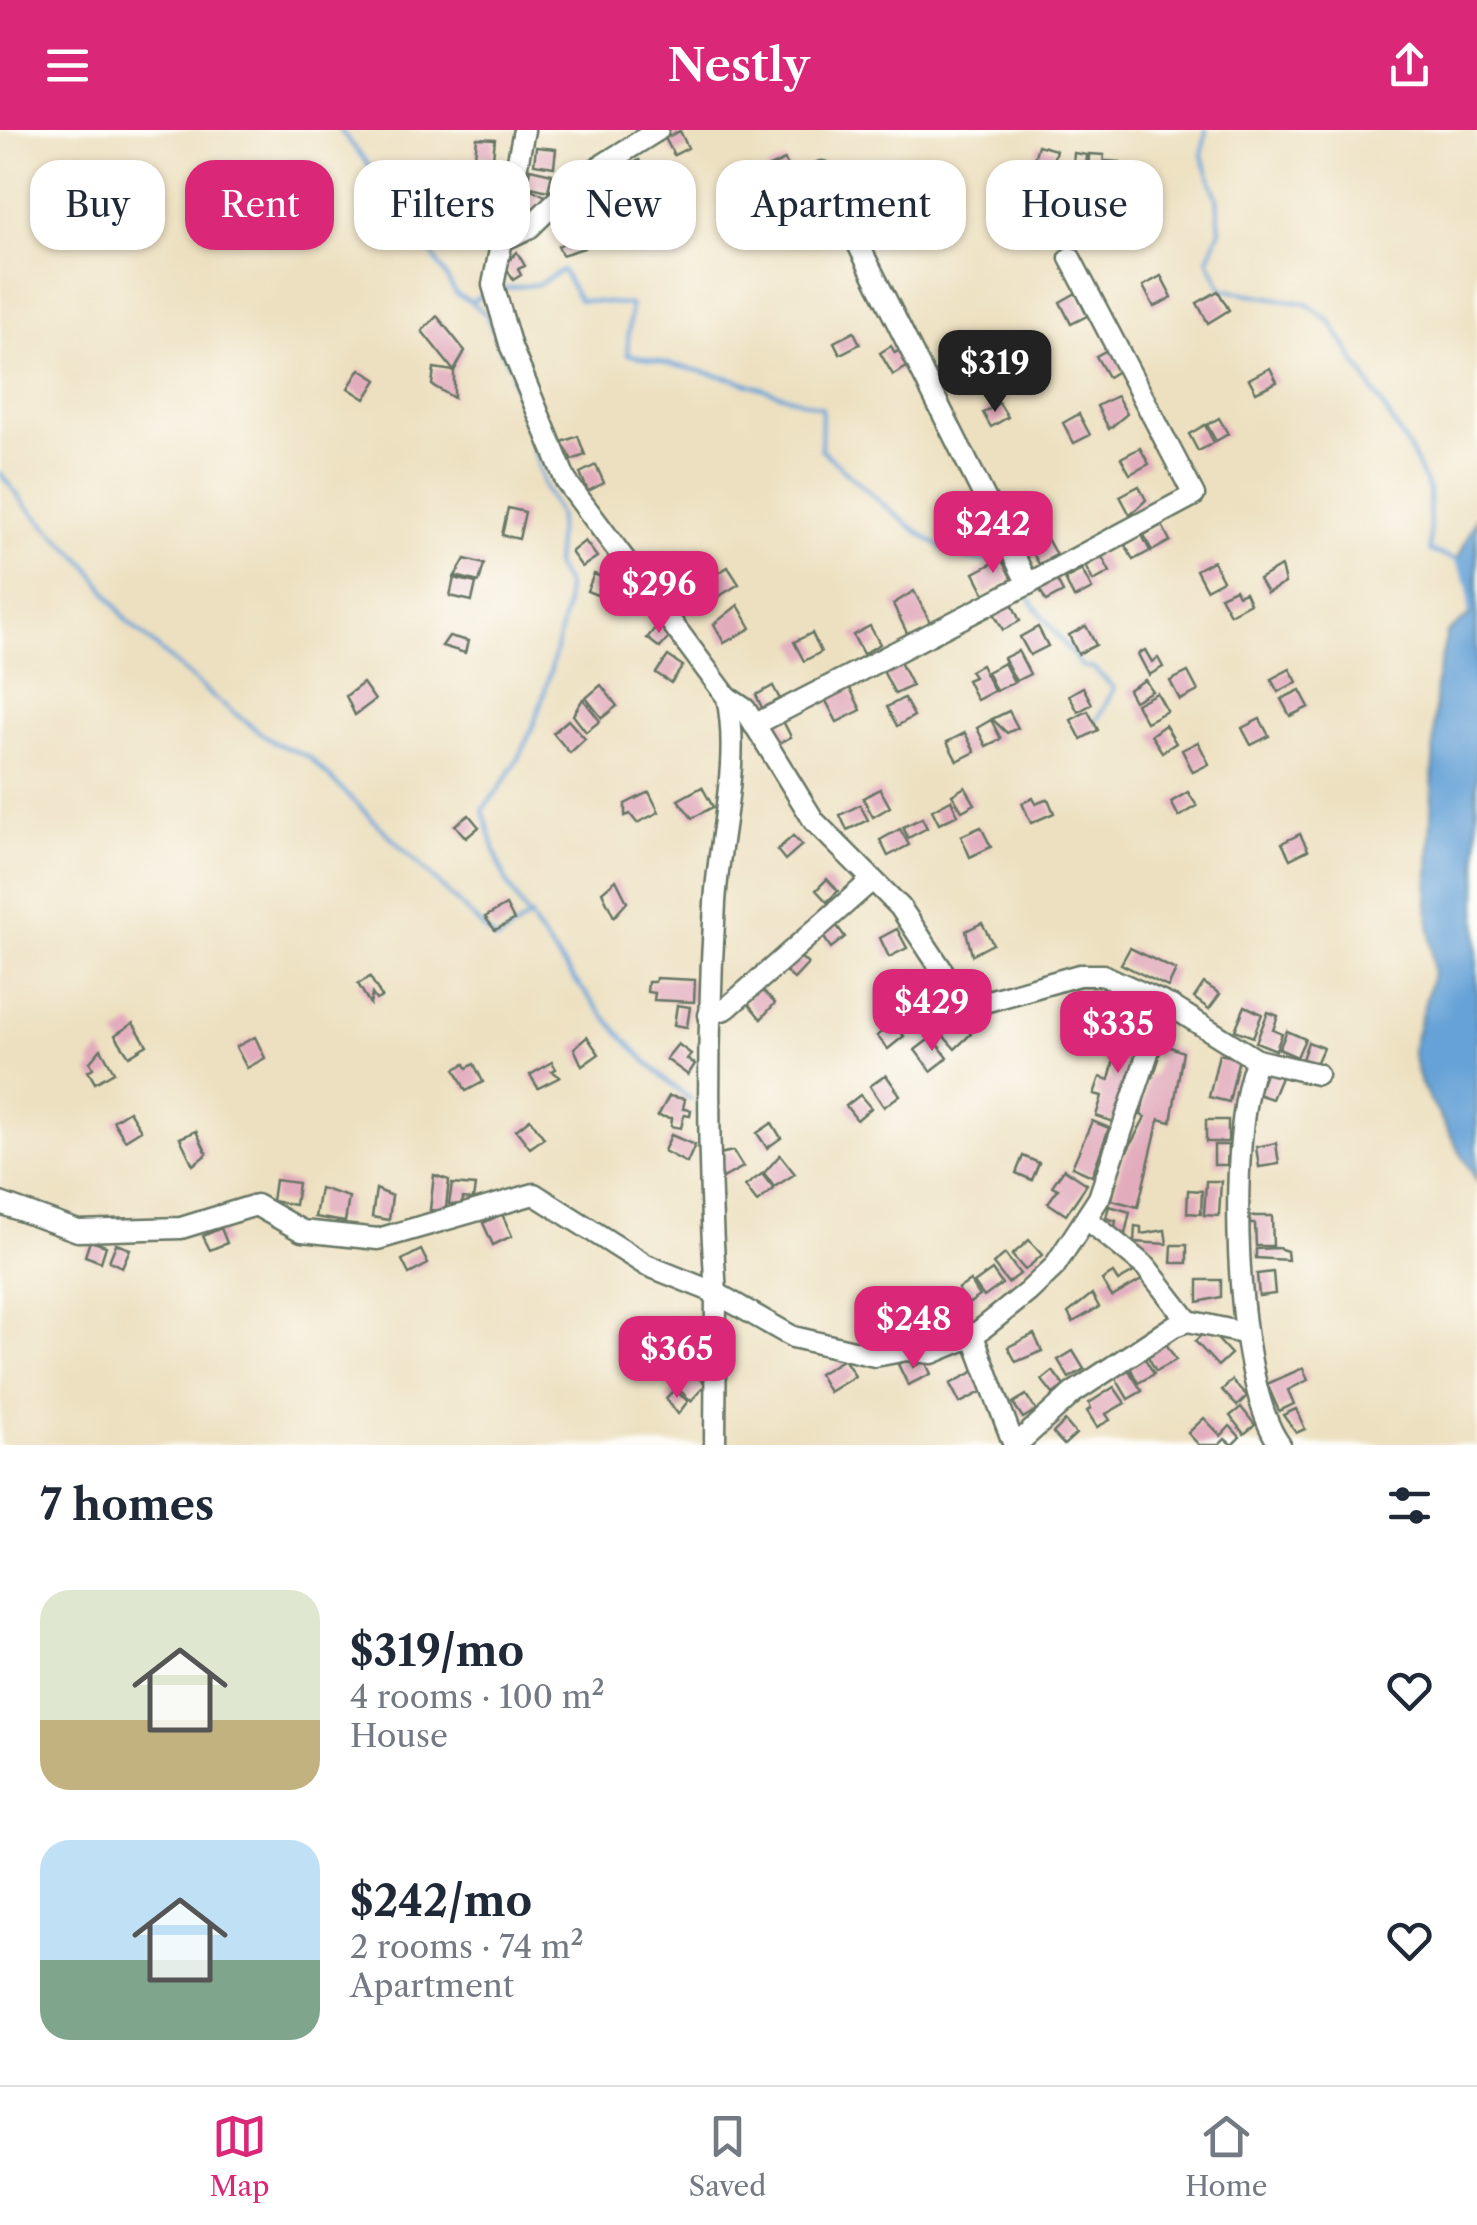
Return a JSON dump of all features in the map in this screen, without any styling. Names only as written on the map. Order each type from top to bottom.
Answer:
[{"type":"street","points":[[518,160],[524,130]]},
{"type":"street","points":[[530,227],[577,181],[658,130]]},
{"type":"street","points":[[501,250],[494,285],[510,347],[566,481],[727,697],[745,709],[814,821],[900,906],[945,979],[976,1000],[1000,999],[1091,974],[1171,1006],[1257,1060],[1317,1074]]},
{"type":"street","points":[[861,250],[1028,584]]},
{"type":"street","points":[[754,724],[1194,495],[1070,258]]},
{"type":"street","points":[[715,1445],[710,1015],[715,898],[734,729],[727,697]]},
{"type":"street","points":[[710,1015],[727,1008],[872,880]]},
{"type":"street","points":[[0,1203],[78,1232],[182,1228],[256,1205],[302,1231],[378,1239],[534,1194],[646,1266],[716,1293],[782,1332],[874,1356],[906,1350],[932,1353],[973,1336],[1054,1266],[1087,1219],[1099,1198],[1160,1017],[1171,1006]]},
{"type":"street","points":[[1257,1060],[1239,1190],[1244,1333],[1264,1412],[1280,1445]]},
{"type":"street","points":[[1087,1219],[1146,1267],[1188,1321],[1244,1333]]},
{"type":"street","points":[[973,1336],[1015,1445],[1073,1394],[1188,1321]]},
{"type":"water","points":[[1477,516],[1477,1181],[1421,1084],[1412,1050],[1433,973],[1428,904],[1436,683],[1447,633],[1470,615],[1470,586],[1457,560]]},
{"type":"building","points":[[680,131],[688,148],[674,155],[665,138]]},
{"type":"building","points":[[477,138],[495,139],[493,158],[504,160],[488,160],[475,156]]},
{"type":"building","points":[[1038,145],[1056,150],[1053,160],[1034,160]]},
{"type":"building","points":[[536,147],[556,149],[550,166],[534,164]]},
{"type":"building","points":[[1074,153],[1087,155],[1087,160],[1073,160]]},
{"type":"building","points":[[1089,154],[1104,155],[1104,160],[1089,160]]},
{"type":"building","points":[[530,169],[550,174],[548,191],[530,187]]},
{"type":"building","points":[[530,188],[545,196],[536,212],[530,209]]},
{"type":"building","points":[[517,252],[525,266],[518,269],[521,275],[513,280],[505,265]]},
{"type":"building","points":[[1161,276],[1172,297],[1154,307],[1143,286]]},
{"type":"building","points":[[1218,291],[1229,310],[1208,323],[1197,303]]},
{"type":"building","points":[[1076,293],[1087,316],[1071,324],[1060,302]]},
{"type":"building","points":[[437,316],[465,351],[454,371],[422,331]]},
{"type":"building","points":[[854,332],[860,344],[840,354],[834,342]]},
{"type":"building","points":[[891,346],[895,353],[903,348],[912,364],[893,375],[880,353]]},
{"type":"building","points":[[1113,347],[1124,367],[1108,377],[1096,356]]},
{"type":"building","points":[[951,364],[961,385],[941,391],[933,373]]},
{"type":"building","points":[[434,368],[454,371],[454,398],[432,385]]},
{"type":"building","points":[[1270,368],[1277,382],[1256,392],[1249,379]]},
{"type":"building","points":[[360,369],[377,380],[365,399],[348,388]]},
{"type":"building","points":[[1117,396],[1127,414],[1109,429],[1097,406]]},
{"type":"building","points":[[999,403],[1008,417],[991,427],[983,413]]},
{"type":"building","points":[[1079,414],[1090,435],[1074,443],[1063,423]]},
{"type":"building","points":[[1219,418],[1228,434],[1216,441],[1207,425]]},
{"type":"building","points":[[1205,425],[1214,443],[1198,451],[1189,434]]},
{"type":"building","points":[[578,436],[585,455],[572,460],[562,442]]},
{"type":"building","points":[[1140,448],[1149,464],[1130,474],[1121,458]]},
{"type":"building","points":[[596,465],[604,483],[588,491],[580,473]]},
{"type":"building","points":[[1139,486],[1146,500],[1130,515],[1120,496]]},
{"type":"building","points":[[508,508],[525,512],[519,539],[502,535]]},
{"type":"building","points":[[1162,525],[1170,541],[1152,551],[1144,535]]},
{"type":"building","points":[[1142,535],[1150,551],[1133,560],[1125,544]]},
{"type":"building","points":[[1046,537],[1056,555],[1039,564],[1029,546]]},
{"type":"building","points":[[585,541],[597,557],[582,567],[571,552]]},
{"type":"building","points":[[1100,553],[1110,572],[1093,581],[1083,562]]},
{"type":"building","points":[[664,557],[679,573],[667,584],[652,568]]},
{"type":"building","points":[[465,559],[484,564],[479,582],[455,576]]},
{"type":"building","points":[[1001,559],[1012,579],[985,594],[974,573]]},
{"type":"building","points":[[1213,561],[1223,580],[1206,589],[1196,570]]},
{"type":"building","points":[[1281,566],[1285,583],[1267,593],[1259,579]]},
{"type":"building","points":[[728,567],[739,584],[711,601],[700,584]]},
{"type":"building","points":[[1082,570],[1092,589],[1074,598],[1065,579]]},
{"type":"building","points":[[1053,573],[1063,592],[1046,601],[1036,582]]},
{"type":"building","points":[[594,574],[609,580],[602,597],[587,591]]},
{"type":"building","points":[[454,578],[476,583],[472,601],[450,596]]},
{"type":"building","points":[[690,587],[702,600],[691,610],[679,598]]},
{"type":"building","points":[[1235,589],[1238,595],[1245,592],[1250,603],[1230,614],[1220,596]]},
{"type":"building","points":[[914,591],[931,624],[907,633],[893,604]]},
{"type":"building","points":[[1011,602],[1020,621],[1003,630],[993,611]]},
{"type":"building","points":[[738,605],[751,628],[724,643],[714,624]]},
{"type":"building","points":[[658,625],[671,635],[660,648],[647,638]]},
{"type":"building","points":[[870,626],[880,644],[863,654],[853,635]]},
{"type":"building","points":[[1086,626],[1096,645],[1078,654],[1069,635]]},
{"type":"building","points":[[1038,627],[1048,646],[1030,655],[1020,637]]},
{"type":"building","points":[[812,633],[821,652],[804,661],[794,642]]},
{"type":"building","points":[[449,636],[468,641],[465,653],[442,646]]},
{"type":"building","points":[[1145,650],[1152,662],[1158,658],[1163,667],[1149,675],[1138,654]]},
{"type":"building","points":[[1018,651],[1030,674],[1016,681],[1004,658]]},
{"type":"building","points":[[668,656],[683,666],[671,683],[656,673]]},
{"type":"building","points":[[899,660],[912,686],[895,694],[882,669]]},
{"type":"building","points":[[1004,663],[1014,682],[996,691],[987,672]]},
{"type":"building","points":[[981,665],[994,691],[977,700],[967,680],[974,677],[970,671]]},
{"type":"building","points":[[1290,669],[1297,682],[1278,692],[1271,679]]},
{"type":"building","points":[[1188,672],[1198,691],[1180,700],[1170,681]]},
{"type":"building","points":[[1145,680],[1152,691],[1134,701],[1128,690]]},
{"type":"building","points":[[363,683],[375,700],[355,715],[346,696]]},
{"type":"building","points":[[601,685],[617,706],[602,718],[586,698]]},
{"type":"building","points":[[773,686],[783,705],[765,714],[756,695]]},
{"type":"building","points":[[849,686],[861,710],[837,722],[825,699]]},
{"type":"building","points":[[1083,687],[1092,704],[1078,712],[1069,695]]},
{"type":"building","points":[[1300,690],[1309,707],[1290,716],[1281,699]]},
{"type":"building","points":[[1157,693],[1167,711],[1146,722],[1136,704]]},
{"type":"building","points":[[904,698],[914,716],[897,726],[887,707]]},
{"type":"building","points":[[583,699],[600,721],[586,732],[573,715]]},
{"type":"building","points":[[1009,711],[1018,728],[1007,733],[992,719]]},
{"type":"building","points":[[1088,711],[1098,730],[1081,739],[1071,720]]},
{"type":"building","points":[[782,719],[791,737],[774,746],[764,728]]},
{"type":"building","points":[[1260,719],[1269,736],[1251,745],[1242,728]]},
{"type":"building","points":[[568,720],[585,739],[570,753],[553,733]]},
{"type":"building","points":[[991,720],[1001,739],[986,746],[977,728]]},
{"type":"building","points":[[1165,725],[1176,743],[1162,752],[1151,735]]},
{"type":"building","points":[[965,733],[975,752],[957,761],[947,742]]},
{"type":"building","points":[[1198,742],[1209,764],[1193,772],[1182,750]]},
{"type":"building","points":[[702,787],[713,807],[692,818],[678,800]]},
{"type":"building","points":[[965,787],[975,804],[962,811],[952,795]]},
{"type":"building","points":[[880,789],[890,807],[873,817],[863,798]]},
{"type":"building","points":[[649,792],[659,812],[637,823],[630,814],[625,816],[625,804]]},
{"type":"building","points":[[1188,792],[1197,806],[1179,817],[1171,802]]},
{"type":"building","points":[[1033,798],[1036,804],[1048,799],[1054,813],[1031,823],[1022,803]]},
{"type":"building","points":[[951,800],[958,815],[939,824],[932,810]]},
{"type":"building","points":[[860,805],[868,820],[847,830],[840,815]]},
{"type":"building","points":[[469,815],[479,827],[466,838],[455,825]]},
{"type":"building","points":[[922,818],[927,828],[908,838],[903,827]]},
{"type":"building","points":[[981,827],[991,847],[970,857],[961,836]]},
{"type":"building","points":[[900,829],[909,845],[888,856],[880,840]]},
{"type":"building","points":[[1300,834],[1308,850],[1290,859],[1282,843]]},
{"type":"building","points":[[793,836],[802,845],[785,860],[777,850]]},
{"type":"building","points":[[827,879],[838,891],[827,902],[816,890]]},
{"type":"building","points":[[616,880],[627,902],[614,917],[602,892]]},
{"type":"building","points":[[506,905],[514,920],[495,930],[485,917]]},
{"type":"building","points":[[834,922],[845,937],[831,948],[820,932]]},
{"type":"building","points":[[982,923],[993,944],[972,955],[966,931]]},
{"type":"building","points":[[897,929],[907,948],[889,957],[880,938]]},
{"type":"building","points":[[1130,948],[1176,970],[1168,987],[1121,964]]},
{"type":"building","points":[[795,952],[808,964],[794,979],[781,968]]},
{"type":"building","points":[[370,977],[382,997],[376,1000],[372,994],[370,1004],[358,984]]},
{"type":"building","points":[[656,978],[695,980],[694,1002],[654,1000],[655,993],[647,992],[648,982],[655,982]]},
{"type":"building","points":[[1204,983],[1220,994],[1209,1009],[1194,998]]},
{"type":"building","points":[[756,984],[775,1003],[761,1019],[746,1001]]},
{"type":"building","points":[[1121,995],[1147,1002],[1142,1031],[1128,1028],[1131,1012],[1118,1009]]},
{"type":"building","points":[[677,1005],[690,1007],[687,1027],[674,1025]]},
{"type":"building","points":[[1245,1006],[1262,1014],[1253,1037],[1235,1030]]},
{"type":"building","points":[[1268,1012],[1278,1016],[1273,1030],[1282,1034],[1276,1050],[1256,1042]]},
{"type":"building","points":[[957,1018],[971,1034],[955,1049],[941,1033]]},
{"type":"building","points":[[893,1022],[904,1036],[888,1049],[877,1036]]},
{"type":"building","points":[[133,1023],[147,1045],[129,1056],[115,1035]]},
{"type":"building","points":[[1121,1030],[1142,1037],[1114,1122],[1096,1116],[1102,1096],[1094,1094],[1100,1077],[1109,1080]]},
{"type":"building","points":[[1287,1031],[1305,1039],[1297,1057],[1279,1049]]},
{"type":"building","points":[[255,1037],[265,1058],[247,1068],[236,1047]]},
{"type":"building","points":[[587,1037],[599,1054],[582,1066],[574,1048]]},
{"type":"building","points":[[932,1037],[948,1058],[931,1071],[915,1050]]},
{"type":"building","points":[[1158,1042],[1183,1052],[1171,1122],[1159,1119],[1138,1207],[1112,1200],[1121,1163],[1145,1117],[1141,1115],[1148,1075],[1153,1077],[1159,1059],[1153,1057]]},
{"type":"building","points":[[1308,1042],[1323,1048],[1316,1064],[1302,1059]]},
{"type":"building","points":[[678,1044],[691,1054],[687,1059],[695,1064],[688,1075],[666,1059]]},
{"type":"building","points":[[101,1049],[114,1072],[95,1083],[88,1071]]},
{"type":"building","points":[[1219,1054],[1239,1058],[1229,1102],[1209,1097]]},
{"type":"building","points":[[552,1062],[556,1069],[552,1071],[560,1077],[538,1088],[530,1075]]},
{"type":"building","points":[[465,1064],[467,1068],[474,1064],[483,1082],[466,1091],[455,1069]]},
{"type":"building","points":[[1267,1069],[1282,1075],[1272,1099],[1257,1094]]},
{"type":"building","points":[[886,1075],[900,1095],[884,1107],[870,1086]]},
{"type":"building","points":[[860,1095],[871,1108],[857,1120],[846,1106]]},
{"type":"building","points":[[669,1096],[685,1099],[683,1109],[691,1110],[690,1116],[684,1115],[681,1128],[671,1126],[672,1118],[658,1116]]},
{"type":"building","points":[[129,1111],[141,1130],[125,1140],[113,1121]]},
{"type":"building","points":[[530,1119],[544,1138],[530,1148],[516,1130]]},
{"type":"building","points":[[1206,1120],[1228,1120],[1228,1142],[1206,1142]]},
{"type":"building","points":[[1092,1121],[1109,1128],[1092,1176],[1072,1167]]},
{"type":"building","points":[[772,1123],[781,1138],[767,1148],[757,1133]]},
{"type":"building","points":[[196,1131],[207,1154],[193,1165],[180,1138]]},
{"type":"building","points":[[671,1135],[695,1145],[687,1163],[664,1151]]},
{"type":"building","points":[[1276,1143],[1279,1164],[1259,1167],[1256,1147]]},
{"type":"building","points":[[1214,1145],[1228,1145],[1227,1165],[1214,1165]]},
{"type":"building","points":[[733,1151],[743,1167],[723,1178],[715,1155]]},
{"type":"building","points":[[780,1155],[795,1174],[774,1187],[764,1173]]},
{"type":"building","points":[[1023,1156],[1039,1163],[1032,1180],[1016,1173]]},
{"type":"building","points":[[1064,1169],[1087,1184],[1066,1215],[1048,1203],[1058,1189],[1052,1186]]},
{"type":"building","points":[[762,1174],[774,1189],[757,1202],[745,1186]]},
{"type":"building","points":[[434,1175],[449,1180],[446,1208],[440,1211],[430,1210]]},
{"type":"building","points":[[275,1180],[298,1183],[295,1205],[272,1201]]},
{"type":"building","points":[[1206,1181],[1221,1181],[1219,1216],[1204,1215]]},
{"type":"building","points":[[452,1184],[475,1186],[473,1199],[463,1198],[462,1205],[449,1204]]},
{"type":"building","points":[[320,1188],[349,1197],[345,1222],[315,1217]]},
{"type":"building","points":[[376,1189],[392,1196],[389,1220],[372,1217]]},
{"type":"building","points":[[1188,1190],[1202,1191],[1201,1214],[1187,1213]]},
{"type":"building","points":[[1109,1206],[1130,1212],[1125,1234],[1114,1232],[1116,1221],[1106,1218]]},
{"type":"building","points":[[502,1214],[512,1236],[493,1245],[483,1223]]},
{"type":"building","points":[[1250,1216],[1272,1216],[1273,1246],[1256,1246],[1255,1224],[1250,1224]]},
{"type":"building","points":[[1135,1226],[1141,1227],[1141,1234],[1165,1230],[1167,1244],[1134,1242]]},
{"type":"building","points":[[221,1228],[227,1243],[210,1250],[203,1236]]},
{"type":"building","points":[[1029,1240],[1042,1255],[1025,1270],[1012,1255]]},
{"type":"building","points":[[90,1241],[106,1246],[101,1262],[85,1256]]},
{"type":"building","points":[[116,1244],[130,1249],[122,1267],[109,1261]]},
{"type":"building","points":[[1172,1245],[1187,1245],[1187,1263],[1171,1263]]},
{"type":"building","points":[[1256,1249],[1287,1251],[1288,1260],[1256,1258]]},
{"type":"building","points":[[421,1250],[428,1264],[409,1274],[402,1260]]},
{"type":"building","points":[[1005,1254],[1020,1274],[1008,1283],[993,1264]]},
{"type":"building","points":[[1139,1269],[1145,1278],[1112,1297],[1102,1280],[1113,1273],[1118,1281]]},
{"type":"building","points":[[992,1270],[1002,1284],[984,1297],[974,1283]]},
{"type":"building","points":[[1273,1272],[1275,1294],[1259,1296],[1257,1274]]},
{"type":"building","points":[[1198,1280],[1221,1280],[1221,1297],[1198,1302]]},
{"type":"building","points":[[970,1281],[980,1296],[968,1304],[958,1289]]},
{"type":"building","points":[[1092,1294],[1099,1307],[1073,1322],[1068,1313]]},
{"type":"building","points":[[955,1297],[968,1317],[938,1336],[923,1313]]},
{"type":"building","points":[[874,1317],[879,1331],[860,1337],[856,1323]]},
{"type":"building","points":[[909,1325],[914,1341],[895,1348],[889,1332]]},
{"type":"building","points":[[1208,1329],[1231,1354],[1218,1366],[1195,1341]]},
{"type":"building","points":[[1034,1334],[1042,1351],[1016,1362],[1008,1347]]},
{"type":"building","points":[[1165,1342],[1176,1360],[1156,1371],[1146,1353]]},
{"type":"building","points":[[1073,1351],[1084,1369],[1069,1378],[1058,1360]]},
{"type":"building","points":[[1144,1357],[1154,1374],[1138,1383],[1129,1365]]},
{"type":"building","points":[[844,1359],[855,1376],[829,1392],[819,1374]]},
{"type":"building","points":[[909,1359],[913,1367],[925,1361],[931,1374],[908,1385],[898,1364]]},
{"type":"building","points":[[1303,1368],[1308,1380],[1288,1390],[1294,1404],[1279,1411],[1267,1384]]},
{"type":"building","points":[[1128,1369],[1142,1391],[1128,1399],[1115,1377]]},
{"type":"building","points":[[690,1370],[706,1384],[691,1401],[675,1386]]},
{"type":"building","points":[[975,1371],[985,1390],[960,1403],[950,1384]]},
{"type":"building","points":[[1053,1371],[1064,1386],[1053,1394],[1042,1380]]},
{"type":"building","points":[[1232,1380],[1247,1396],[1237,1406],[1222,1390]]},
{"type":"building","points":[[1114,1387],[1125,1403],[1106,1414],[1110,1420],[1097,1427],[1087,1411],[1091,1408],[1089,1403]]},
{"type":"building","points":[[674,1390],[688,1401],[678,1414],[666,1398]]},
{"type":"building","points":[[1026,1395],[1036,1410],[1023,1418],[1013,1403]]},
{"type":"building","points":[[1241,1407],[1255,1425],[1244,1434],[1230,1416]]},
{"type":"building","points":[[1296,1409],[1305,1429],[1296,1433],[1283,1415]]},
{"type":"building","points":[[1204,1418],[1221,1436],[1230,1426],[1240,1437],[1232,1445],[1225,1439],[1219,1445],[1199,1445],[1188,1433]]},
{"type":"building","points":[[1065,1421],[1076,1434],[1064,1445],[1053,1433]]},
{"type":"waterway","points":[[340,130],[375,173],[394,188],[456,294],[471,302],[488,292]]},
{"type":"waterway","points":[[1206,130],[1202,156],[1217,198],[1220,230],[1208,259],[1222,289],[1307,304],[1331,322],[1408,447],[1429,490],[1430,551],[1457,560],[1470,586],[1470,613]]},
{"type":"waterway","points":[[502,289],[539,284],[562,270],[579,300],[631,305],[627,354],[734,379],[822,408],[821,449],[896,515],[960,557],[977,561],[1007,558]]},
{"type":"waterway","points":[[471,302],[486,314],[508,365]]},
{"type":"waterway","points":[[511,374],[545,488],[559,516],[555,565],[566,585],[566,608],[528,739],[483,809],[503,874],[541,935],[618,1031],[691,1099]]},
{"type":"waterway","points":[[0,473],[27,507],[88,566],[127,621],[213,697],[273,742],[309,757],[497,941],[531,916]]},
{"type":"waterway","points":[[1025,593],[1081,666],[1093,668],[1114,688],[1097,720]]}]
